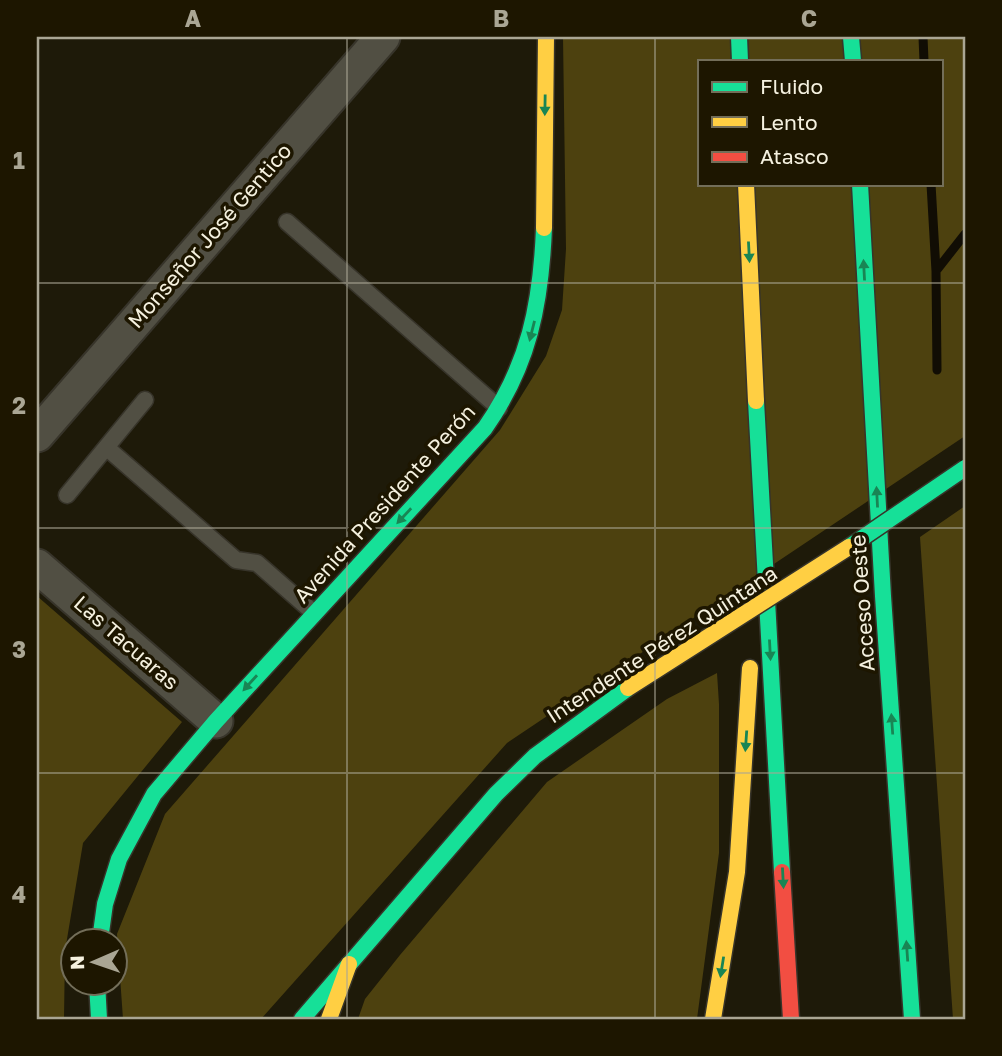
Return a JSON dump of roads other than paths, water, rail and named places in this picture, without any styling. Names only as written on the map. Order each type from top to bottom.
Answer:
[{"type":"main road","name":"Avenida Presidente Perón","points":[[102,926],[105,904],[119,859],[154,794],[216,721],[485,428],[516,376],[530,338],[542,272],[546,37]]},
{"type":"main road","points":[[739,37],[740,60]]},
{"type":"main road","points":[[851,37],[852,60]]},
{"type":"main road","points":[[746,186],[761,502],[792,1019]]},
{"type":"main road","name":"Acceso Oeste","points":[[860,186],[883,596],[912,1019]]},
{"type":"main road","name":"Intendente Pérez Quintana","points":[[302,1019],[496,794],[535,756],[628,688],[828,562],[965,468]]},
{"type":"main road","points":[[753,625],[761,502]]},
{"type":"main road","points":[[713,1019],[737,872],[751,653]]},
{"type":"main road","points":[[329,1019],[349,964]]},
{"type":"main road","points":[[98,996],[99,1019]]},
{"type":"street","name":"Monseñor José Gentico","points":[[37,435],[383,37]]},
{"type":"street","name":"Las Tacuaras","points":[[37,566],[216,721]]},
{"type":"lane","points":[[287,222],[499,408]]},
{"type":"lane","points":[[67,495],[145,401]]},
{"type":"lane","points":[[107,448],[236,560],[257,563],[314,613]]},
{"type":"waterway","points":[[923,37],[924,60]]},
{"type":"waterway","points":[[931,186],[936,271],[937,370]]},
{"type":"waterway","points":[[936,271],[965,234]]}]
